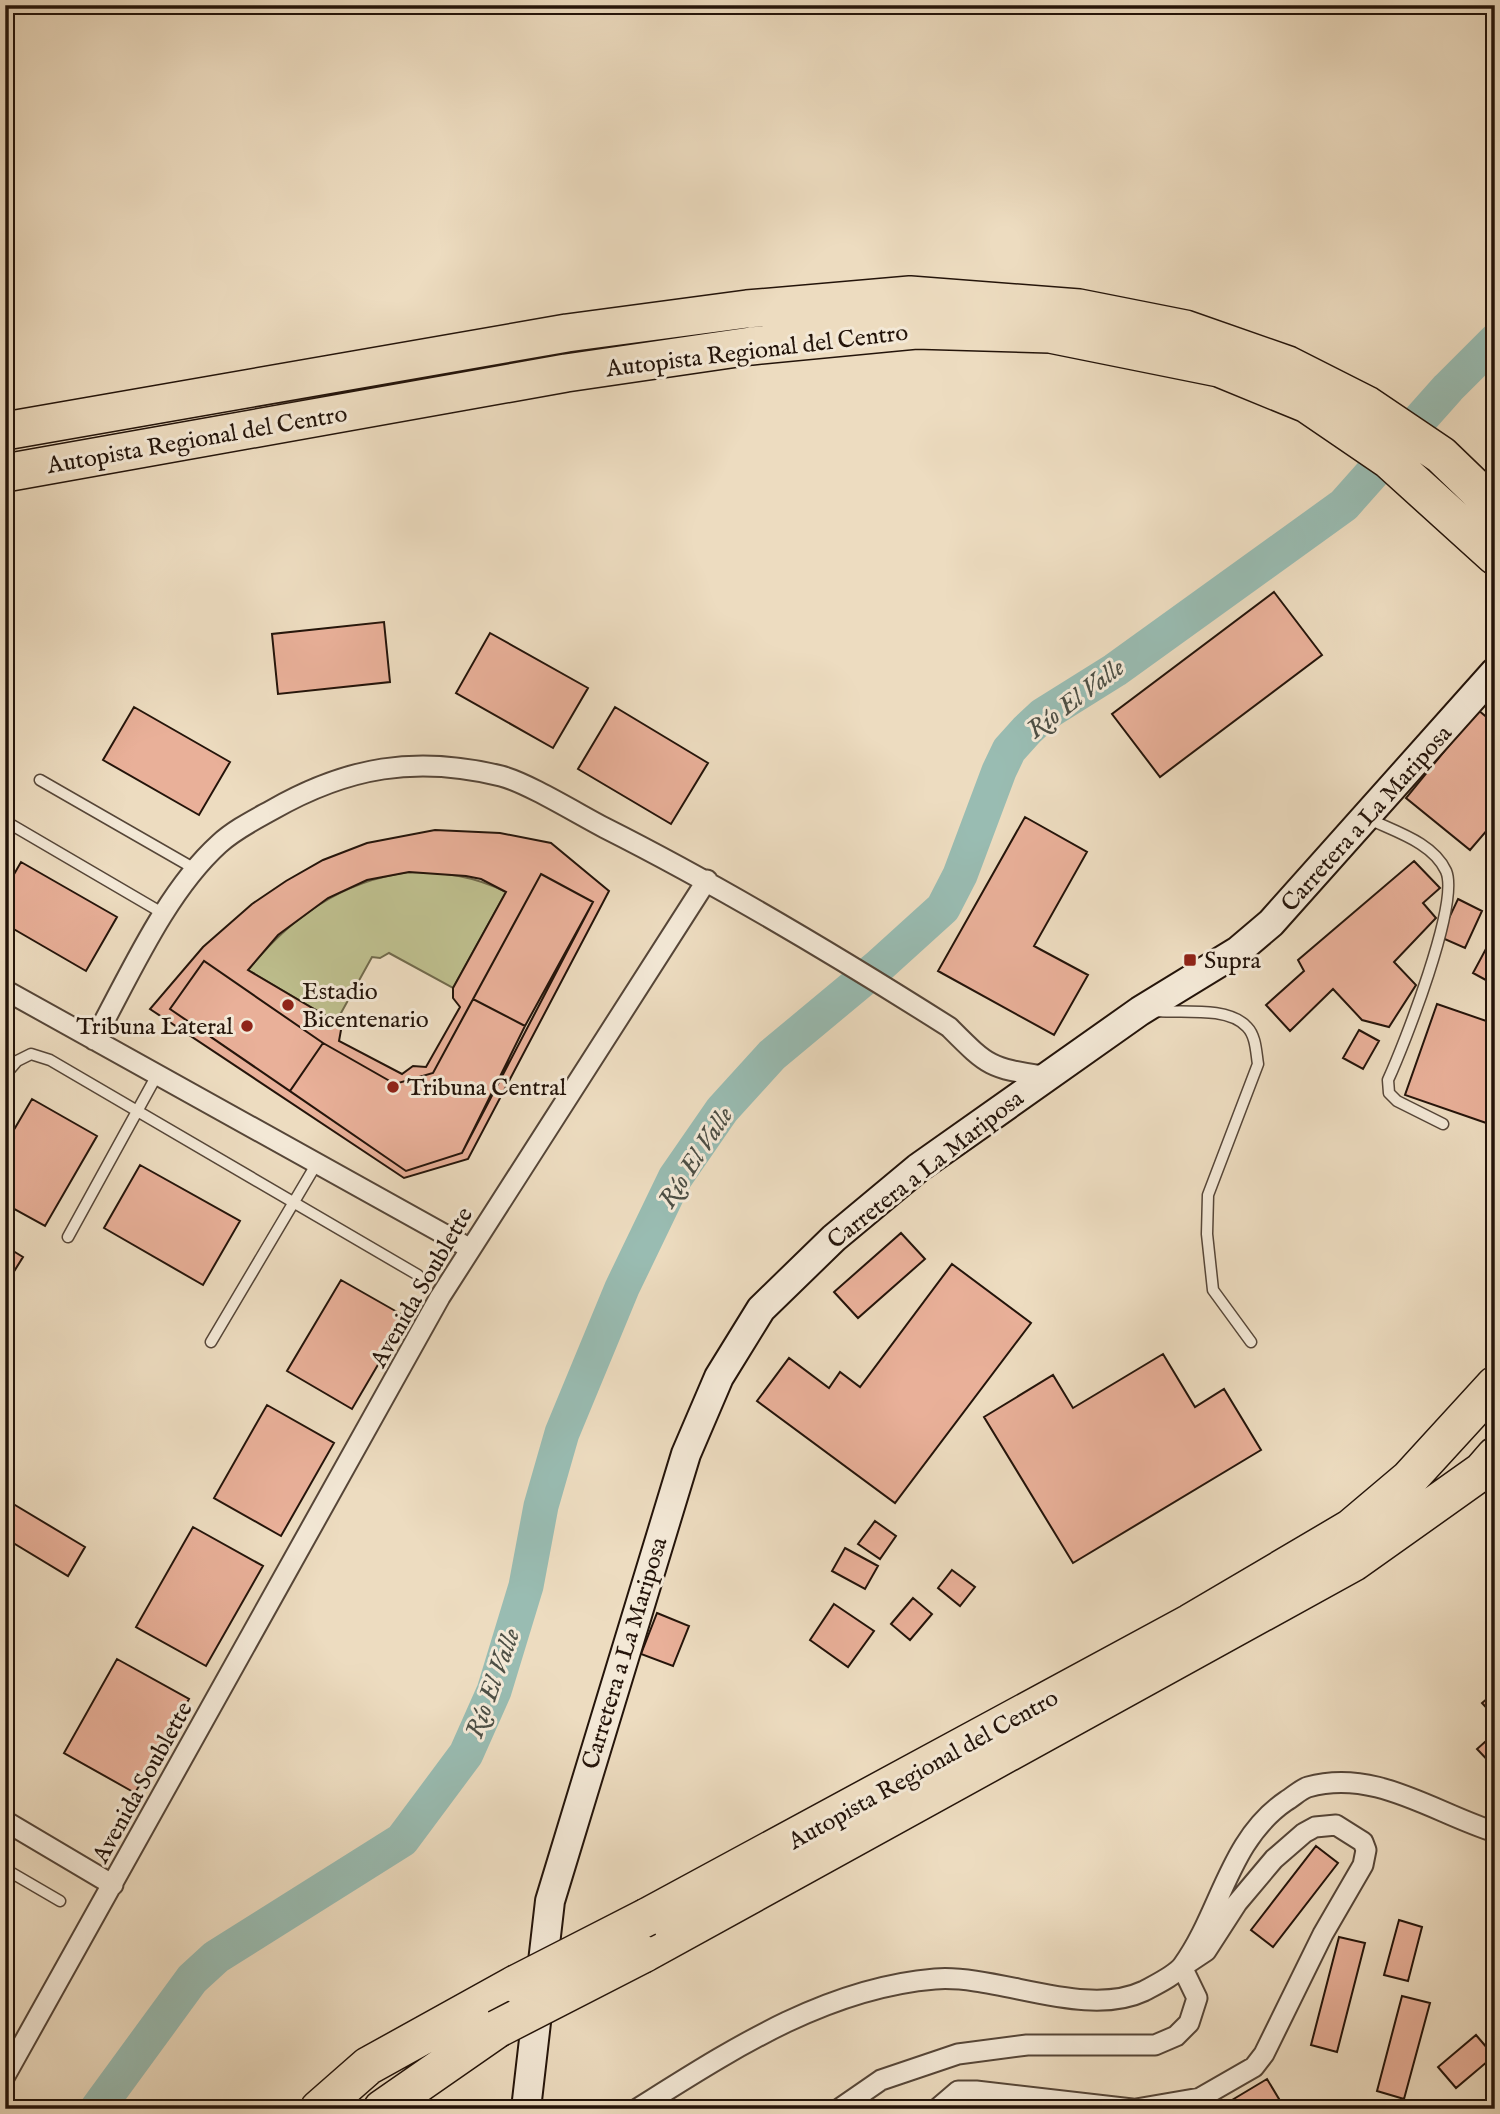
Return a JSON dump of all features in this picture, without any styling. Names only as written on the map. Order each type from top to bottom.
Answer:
[{"type":"highway","name":"Autopista Regional del Centro","points":[[5,430],[567,333],[747,309],[910,295],[1078,308],[1185,329],[1288,365],[1367,405],[1441,455],[1495,508]]},
{"type":"highway","points":[[1048,334],[1078,308]]},
{"type":"highway","name":"Autopista Regional del Centro","points":[[5,473],[566,373],[751,346],[916,330],[1048,334],[1219,368],[1307,404],[1389,460],[1495,556]]},
{"type":"highway","name":"Autopista Regional del Centro","points":[[319,2109],[368,2066],[1190,1623],[1351,1528],[1409,1479],[1495,1385]]},
{"type":"highway","name":"Autopista Regional del Centro","points":[[382,2109],[497,2029],[643,1954],[1354,1562],[1482,1471],[1495,1456]]},
{"type":"street","name":"Carretera a La Mariposa","points":[[526,2109],[550,1901],[686,1454],[719,1377],[761,1309],[834,1238],[918,1168],[1043,1076],[1140,1011],[1238,951],[1271,923],[1495,672]]},
{"type":"street","points":[[94,1040],[164,914],[195,869],[220,843],[310,789],[349,775],[388,767],[443,766],[504,777],[707,880],[949,1027],[990,1064],[999,1069],[1043,1076]]},
{"type":"street","name":"Avenida Soublette","points":[[5,2076],[469,1248],[707,880]]},
{"type":"street","points":[[5,990],[469,1248]]},
{"type":"street","points":[[1182,1967],[1237,1855],[1267,1814],[1307,1787],[1355,1782],[1391,1790],[1495,1832]]},
{"type":"street","points":[[5,1821],[113,1885]]},
{"type":"street","points":[[637,2109],[781,2024],[853,1994],[936,1979],[1012,1986],[1072,1998],[1114,1999],[1142,1992],[1206,1951],[1237,1903],[1274,1859],[1304,1833],[1315,1827],[1336,1825],[1363,1842],[1366,1850],[1356,1880],[1323,1934],[1264,2054],[1254,2067],[1199,2104],[1134,2109],[958,2091],[937,2109]]},
{"type":"street","points":[[837,2108],[881,2080],[958,2054],[1027,2045],[1156,2045],[1176,2036],[1189,2023],[1197,1998],[1182,1967]]},
{"type":"lane","points":[[40,780],[195,869]]},
{"type":"lane","points":[[1367,818],[1422,844],[1446,871],[1450,895],[1423,999],[1388,1080],[1389,1093],[1397,1101],[1443,1124]]},
{"type":"lane","points":[[5,821],[164,914]]},
{"type":"lane","points":[[1140,1011],[1227,1015],[1247,1027],[1255,1042],[1258,1064],[1208,1195],[1207,1234],[1213,1290],[1251,1342]]},
{"type":"lane","points":[[5,1075],[16,1061],[31,1054],[50,1060],[418,1276]]},
{"type":"lane","points":[[68,1237],[157,1075]]},
{"type":"lane","points":[[211,1342],[317,1163]]},
{"type":"lane","points":[[5,1870],[60,1901]]},
{"type":"green space","points":[[409,872],[459,876],[506,892],[453,988],[389,953],[380,958],[372,957],[336,1022],[248,970],[281,934],[319,905],[361,884]]},
{"type":"building","points":[[1274,592],[1322,655],[1160,777],[1112,714]]},
{"type":"building","points":[[384,622],[390,682],[278,694],[272,634]]},
{"type":"building","points":[[490,633],[588,688],[553,748],[456,693]]},
{"type":"building","points":[[134,707],[230,762],[199,815],[103,760]]},
{"type":"building","points":[[615,707],[708,763],[671,824],[578,769]]},
{"type":"building","points":[[1478,710],[1495,724],[1495,821],[1470,850],[1406,798]]},
{"type":"building","points":[[1025,817],[1087,852],[1034,946],[1088,975],[1054,1035],[938,971]]},
{"type":"building","name":"Estadio Bicentenario","points":[[435,830],[500,833],[551,843],[609,891],[468,1159],[404,1178],[150,1009],[203,947],[252,904],[323,860],[367,843]],"holes":[[[409,872],[481,879],[506,892],[453,988],[453,998],[460,1007],[426,1067],[413,1066],[402,1074],[339,1041],[341,1030],[336,1022],[248,970],[278,935],[328,898],[367,880]],[[541,874],[593,902],[462,1153],[406,1171],[170,1009],[204,961],[323,1043],[395,1084],[433,1073]]]},
{"type":"building","points":[[1414,861],[1440,888],[1423,903],[1436,918],[1394,962],[1416,985],[1389,1027],[1362,1020],[1333,989],[1290,1031],[1266,1005],[1304,971],[1298,960]]},
{"type":"building","points":[[21,862],[117,917],[86,971],[5,924],[5,890]]},
{"type":"building","points":[[541,874],[593,902],[525,1026],[473,999]]},
{"type":"building","points":[[1458,899],[1482,911],[1465,948],[1440,937]]},
{"type":"building","points":[[1495,932],[1495,985],[1473,973]]},
{"type":"building","name":"Tribuna Lateral","points":[[204,961],[323,1043],[290,1091],[170,1009]]},
{"type":"building","name":"Tribuna Central","points":[[473,999],[525,1026],[462,1153],[406,1171],[290,1091],[323,1043],[395,1084],[433,1073]]},
{"type":"building","points":[[1437,1004],[1495,1024],[1495,1126],[1405,1095]]},
{"type":"building","points":[[1359,1030],[1379,1041],[1363,1069],[1343,1058]]},
{"type":"building","points":[[32,1099],[97,1136],[45,1226],[5,1204],[5,1145]]},
{"type":"building","points":[[140,1165],[240,1221],[203,1285],[104,1228]]},
{"type":"building","points":[[901,1233],[925,1259],[858,1318],[834,1292]]},
{"type":"building","points":[[5,1246],[23,1257],[5,1286]]},
{"type":"building","points":[[952,1264],[1031,1323],[895,1503],[757,1401],[789,1358],[829,1388],[840,1372],[860,1387]]},
{"type":"building","points":[[341,1280],[406,1317],[352,1409],[287,1371]]},
{"type":"building","points":[[1163,1354],[1195,1407],[1224,1389],[1261,1450],[1073,1563],[984,1417],[1053,1375],[1073,1408]]},
{"type":"building","points":[[267,1405],[334,1443],[281,1536],[214,1498]]},
{"type":"building","points":[[5,1499],[85,1547],[68,1576],[5,1538]]},
{"type":"building","points":[[875,1521],[896,1536],[880,1559],[858,1544]]},
{"type":"building","points":[[193,1527],[263,1566],[206,1666],[136,1627]]},
{"type":"building","points":[[845,1548],[878,1566],[865,1589],[832,1571]]},
{"type":"building","points":[[952,1570],[975,1587],[960,1606],[938,1588]]},
{"type":"building","points":[[913,1598],[932,1614],[910,1640],[891,1624]]},
{"type":"building","points":[[834,1604],[874,1631],[848,1667],[810,1640]]},
{"type":"building","points":[[657,1613],[689,1626],[673,1666],[641,1654]]},
{"type":"building","points":[[117,1659],[189,1699],[135,1793],[64,1753]]},
{"type":"building","points":[[1495,1692],[1495,1717],[1482,1703]]},
{"type":"building","points":[[1495,1733],[1495,1768],[1477,1749]]},
{"type":"building","points":[[1316,1846],[1338,1863],[1273,1947],[1251,1930]]},
{"type":"building","points":[[1399,1920],[1422,1927],[1408,1981],[1384,1975]]},
{"type":"building","points":[[1339,1937],[1365,1943],[1337,2052],[1311,2045]]},
{"type":"building","points":[[1402,1996],[1430,2003],[1404,2099],[1377,2091]]},
{"type":"building","points":[[1476,2035],[1494,2056],[1456,2088],[1438,2067]]},
{"type":"building","points":[[1267,2079],[1282,2104],[1274,2109],[1224,2109],[1222,2106]]},
{"type":"building","points":[[1480,2104],[1480,2109],[1426,2109],[1426,2107]]},
{"type":"waterway","name":"Río El Valle","points":[[97,2109],[192,1979],[216,1957],[402,1840],[466,1754],[494,1691],[526,1586],[541,1506],[562,1433],[622,1288],[675,1178],[722,1110],[772,1055],[879,966],[943,908],[960,875],[999,771],[1009,750],[1027,730],[1043,715],[1115,670],[1344,505],[1448,388],[1495,341]]},
{"type":"place","name":"Supra","points":[[1190,960]]},
{"type":"place","name":"Estadio Bicentenario","points":[[288,1005]]},
{"type":"place","name":"Tribuna Lateral","points":[[247,1026]]},
{"type":"place","name":"Tribuna Central","points":[[393,1087]]}]
